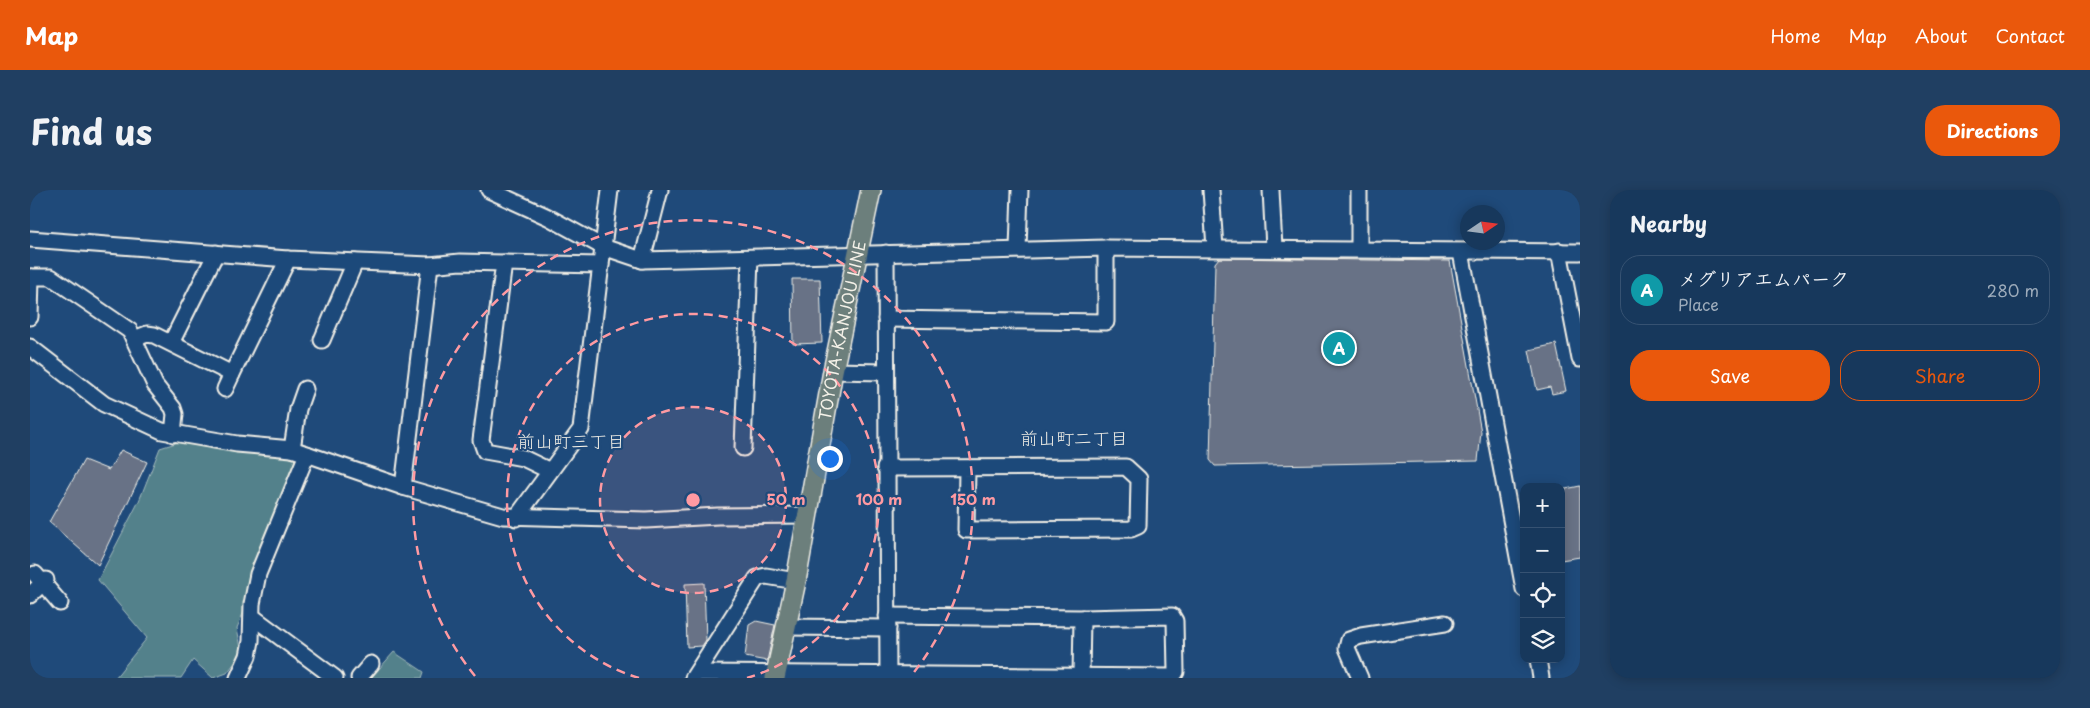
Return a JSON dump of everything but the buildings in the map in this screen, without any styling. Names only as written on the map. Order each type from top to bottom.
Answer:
[{"type":"main road","name":"TOYOTA-KANJOU LINE","points":[[776,675],[796,581],[834,371],[871,190]]},
{"type":"street","points":[[489,190],[548,217],[603,247],[642,260],[1106,248],[1580,252]]},
{"type":"street","points":[[516,518],[581,429],[610,190]]},
{"type":"street","points":[[642,260],[660,190]]},
{"type":"street","points":[[1018,249],[1020,190]]},
{"type":"street","points":[[1211,190],[1215,248]]},
{"type":"street","points":[[1271,190],[1274,248]]},
{"type":"street","points":[[1359,190],[1359,249]]},
{"type":"street","points":[[30,239],[288,259],[430,266],[460,262],[601,265]]},
{"type":"street","points":[[886,319],[1106,322],[1106,248]]},
{"type":"street","points":[[1559,251],[1580,360]]},
{"type":"street","points":[[1461,252],[1521,573]]},
{"type":"street","points":[[171,343],[216,253]]},
{"type":"street","points":[[886,253],[885,468],[888,676]]},
{"type":"street","points":[[743,448],[750,258]]},
{"type":"street","points":[[225,389],[288,259]]},
{"type":"street","points":[[322,340],[355,262]]},
{"type":"street","points":[[504,263],[481,440],[485,451],[523,458],[550,471]]},
{"type":"street","points":[[403,487],[430,266]]},
{"type":"street","points":[[30,317],[30,277],[51,277],[126,326],[155,385],[173,408],[175,414],[173,434]]},
{"type":"street","points":[[134,339],[154,334],[232,374]]},
{"type":"street","points":[[30,347],[104,404],[173,434],[237,444],[292,449],[403,487],[503,516],[516,518],[646,520],[718,516],[808,515]]},
{"type":"street","points":[[834,371],[886,372]]},
{"type":"street","points":[[292,449],[298,409],[305,389]]},
{"type":"street","points":[[238,678],[248,656],[253,618],[252,604],[258,574],[307,454]]},
{"type":"street","points":[[885,468],[1126,467],[1139,479],[1138,526],[1132,530],[966,530],[967,469]]},
{"type":"street","points":[[695,676],[757,578],[766,576],[796,581]]},
{"type":"street","points":[[30,594],[41,579],[60,602]]},
{"type":"street","points":[[695,676],[1172,676],[1176,672],[1175,621],[1172,616],[887,622],[786,627]]},
{"type":"street","points":[[253,618],[335,678]]},
{"type":"street","points":[[1082,618],[1082,675]]},
{"type":"street","points":[[1360,678],[1347,648],[1349,640],[1361,636],[1445,623]]},
{"type":"street","points":[[1539,663],[1541,678]]},
{"type":"street","points":[[360,678],[371,664]]},
{"type":"green space","points":[[179,442],[292,449],[299,461],[278,514],[252,566],[246,606],[237,628],[242,653],[227,673],[213,678],[193,660],[181,678],[115,678],[147,638],[98,580],[139,501],[160,448]]},
{"type":"green space","points":[[394,652],[424,672],[422,678],[371,678]]},
{"type":"place","name":"メグリアエムパーク","points":[[1339,348]]},
{"type":"district","name":"前山町二丁目","points":[[1074,439]]},
{"type":"district","name":"前山町三丁目","points":[[571,442]]}]
